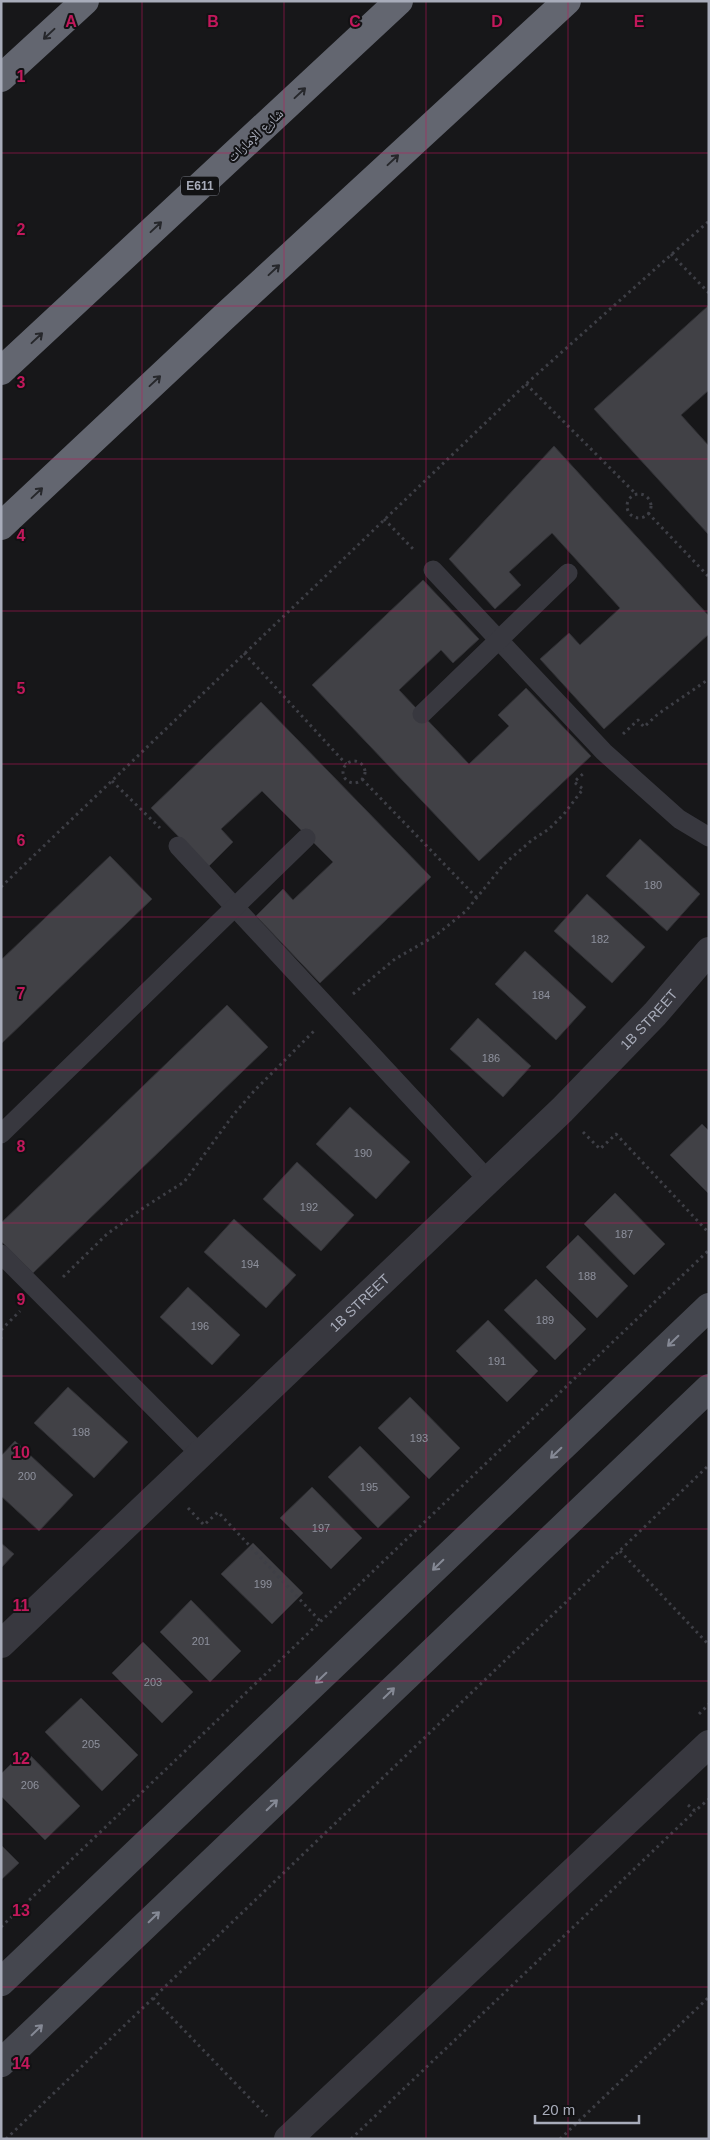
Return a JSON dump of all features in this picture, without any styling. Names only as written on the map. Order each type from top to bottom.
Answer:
[{"type":"highway","points":[[1,78],[85,1]]},
{"type":"highway","name":"شارع الإمارات","points":[[1,371],[399,1]]},
{"type":"highway","points":[[1,526],[232,309],[567,1]]},
{"type":"street","name":"1B STREET","points":[[1,1644],[562,1110],[655,1014],[709,952]]},
{"type":"street","points":[[1,1982],[709,1307]]},
{"type":"street","points":[[1,2063],[709,1388]]},
{"type":"street","points":[[288,2139],[709,1744]]},
{"type":"lane","points":[[433,570],[604,752],[679,819],[709,838]]},
{"type":"lane","points":[[422,714],[568,574]]},
{"type":"lane","points":[[1,1134],[306,838]]},
{"type":"lane","points":[[178,846],[488,1180]]},
{"type":"lane","points":[[1,1254],[200,1454]]},
{"type":"path","points":[[1,887],[526,384],[709,221]]},
{"type":"path","points":[[671,254],[709,294]]},
{"type":"path","points":[[526,384],[636,494]]},
{"type":"path","points":[[636,494],[643,494],[649,499],[651,506],[648,514],[642,517],[635,517],[629,512],[627,505],[630,499],[636,494]]},
{"type":"path","points":[[648,514],[709,576]]},
{"type":"path","points":[[384,519],[433,570]]},
{"type":"path","points":[[244,653],[346,764]]},
{"type":"path","points":[[352,760],[360,762],[364,767],[365,774],[362,780],[356,783],[349,782],[344,776],[343,770],[346,764],[352,760]]},
{"type":"path","points":[[362,780],[477,898]]},
{"type":"path","points":[[112,781],[178,846]]},
{"type":"path","points":[[562,1110],[600,1149],[616,1134],[709,1233]]},
{"type":"path","points":[[1,1927],[709,1250]]},
{"type":"path","points":[[6,2139],[709,1465]]},
{"type":"path","points":[[167,1486],[204,1526],[218,1512],[320,1621]]},
{"type":"path","points":[[620,1551],[709,1645]]},
{"type":"path","points":[[351,2139],[695,1811]]},
{"type":"path","points":[[560,2139],[709,1997]]},
{"type":"path","points":[[153,1998],[288,2139]]},
{"type":"building","points":[[708,306],[709,390],[681,415],[709,446],[709,535],[594,409]]},
{"type":"building","points":[[554,446],[709,616],[709,634],[604,729],[540,659],[569,633],[580,645],[620,608],[552,533],[509,572],[521,585],[495,609],[449,559]]},
{"type":"building","points":[[423,580],[479,639],[453,663],[441,650],[399,690],[469,764],[509,726],[498,715],[526,688],[591,756],[479,861],[312,685]]},
{"type":"building","points":[[261,702],[431,877],[320,983],[256,916],[283,889],[293,900],[333,862],[262,791],[221,829],[233,842],[208,867],[151,808]]},
{"type":"building","points":[[640,839],[700,894],[667,931],[606,876]]},
{"type":"building","points":[[110,856],[152,899],[1,1044],[1,960]]},
{"type":"building","points":[[587,894],[645,947],[612,983],[554,931]]},
{"type":"building","points":[[525,951],[586,1007],[556,1040],[495,984]]},
{"type":"building","points":[[227,1005],[268,1047],[33,1273],[1,1241],[1,1223]]},
{"type":"building","points":[[478,1018],[531,1066],[503,1097],[450,1049]]},
{"type":"building","points":[[350,1107],[410,1162],[376,1199],[316,1144]]},
{"type":"building","points":[[702,1124],[709,1131],[709,1194],[670,1155]]},
{"type":"building","points":[[297,1162],[354,1215],[321,1251],[263,1199]]},
{"type":"building","points":[[615,1193],[665,1244],[634,1275],[584,1224]]},
{"type":"building","points":[[234,1219],[296,1275],[266,1308],[204,1252]]},
{"type":"building","points":[[578,1235],[628,1286],[597,1318],[546,1267]]},
{"type":"building","points":[[536,1279],[586,1329],[555,1360],[504,1310]]},
{"type":"building","points":[[188,1287],[240,1335],[212,1365],[160,1317]]},
{"type":"building","points":[[488,1320],[538,1371],[507,1402],[456,1351]]},
{"type":"building","points":[[68,1387],[128,1442],[94,1478],[34,1423]]},
{"type":"building","points":[[410,1397],[460,1448],[429,1479],[378,1428]]},
{"type":"building","points":[[15,1441],[73,1495],[39,1531],[1,1496],[1,1456]]},
{"type":"building","points":[[360,1446],[410,1497],[378,1528],[328,1477]]},
{"type":"building","points":[[312,1487],[362,1538],[331,1569],[280,1518]]},
{"type":"building","points":[[1,1543],[14,1554],[1,1568]]},
{"type":"building","points":[[253,1543],[303,1593],[272,1624],[221,1574]]},
{"type":"building","points":[[191,1600],[241,1651],[210,1682],[160,1632]]},
{"type":"building","points":[[143,1642],[193,1692],[162,1723],[112,1673]]},
{"type":"building","points":[[81,1698],[138,1755],[102,1791],[45,1732]]},
{"type":"building","points":[[25,1750],[80,1806],[45,1840],[1,1796],[1,1774]]},
{"type":"building","points":[[1,1845],[19,1863],[1,1880]]}]
